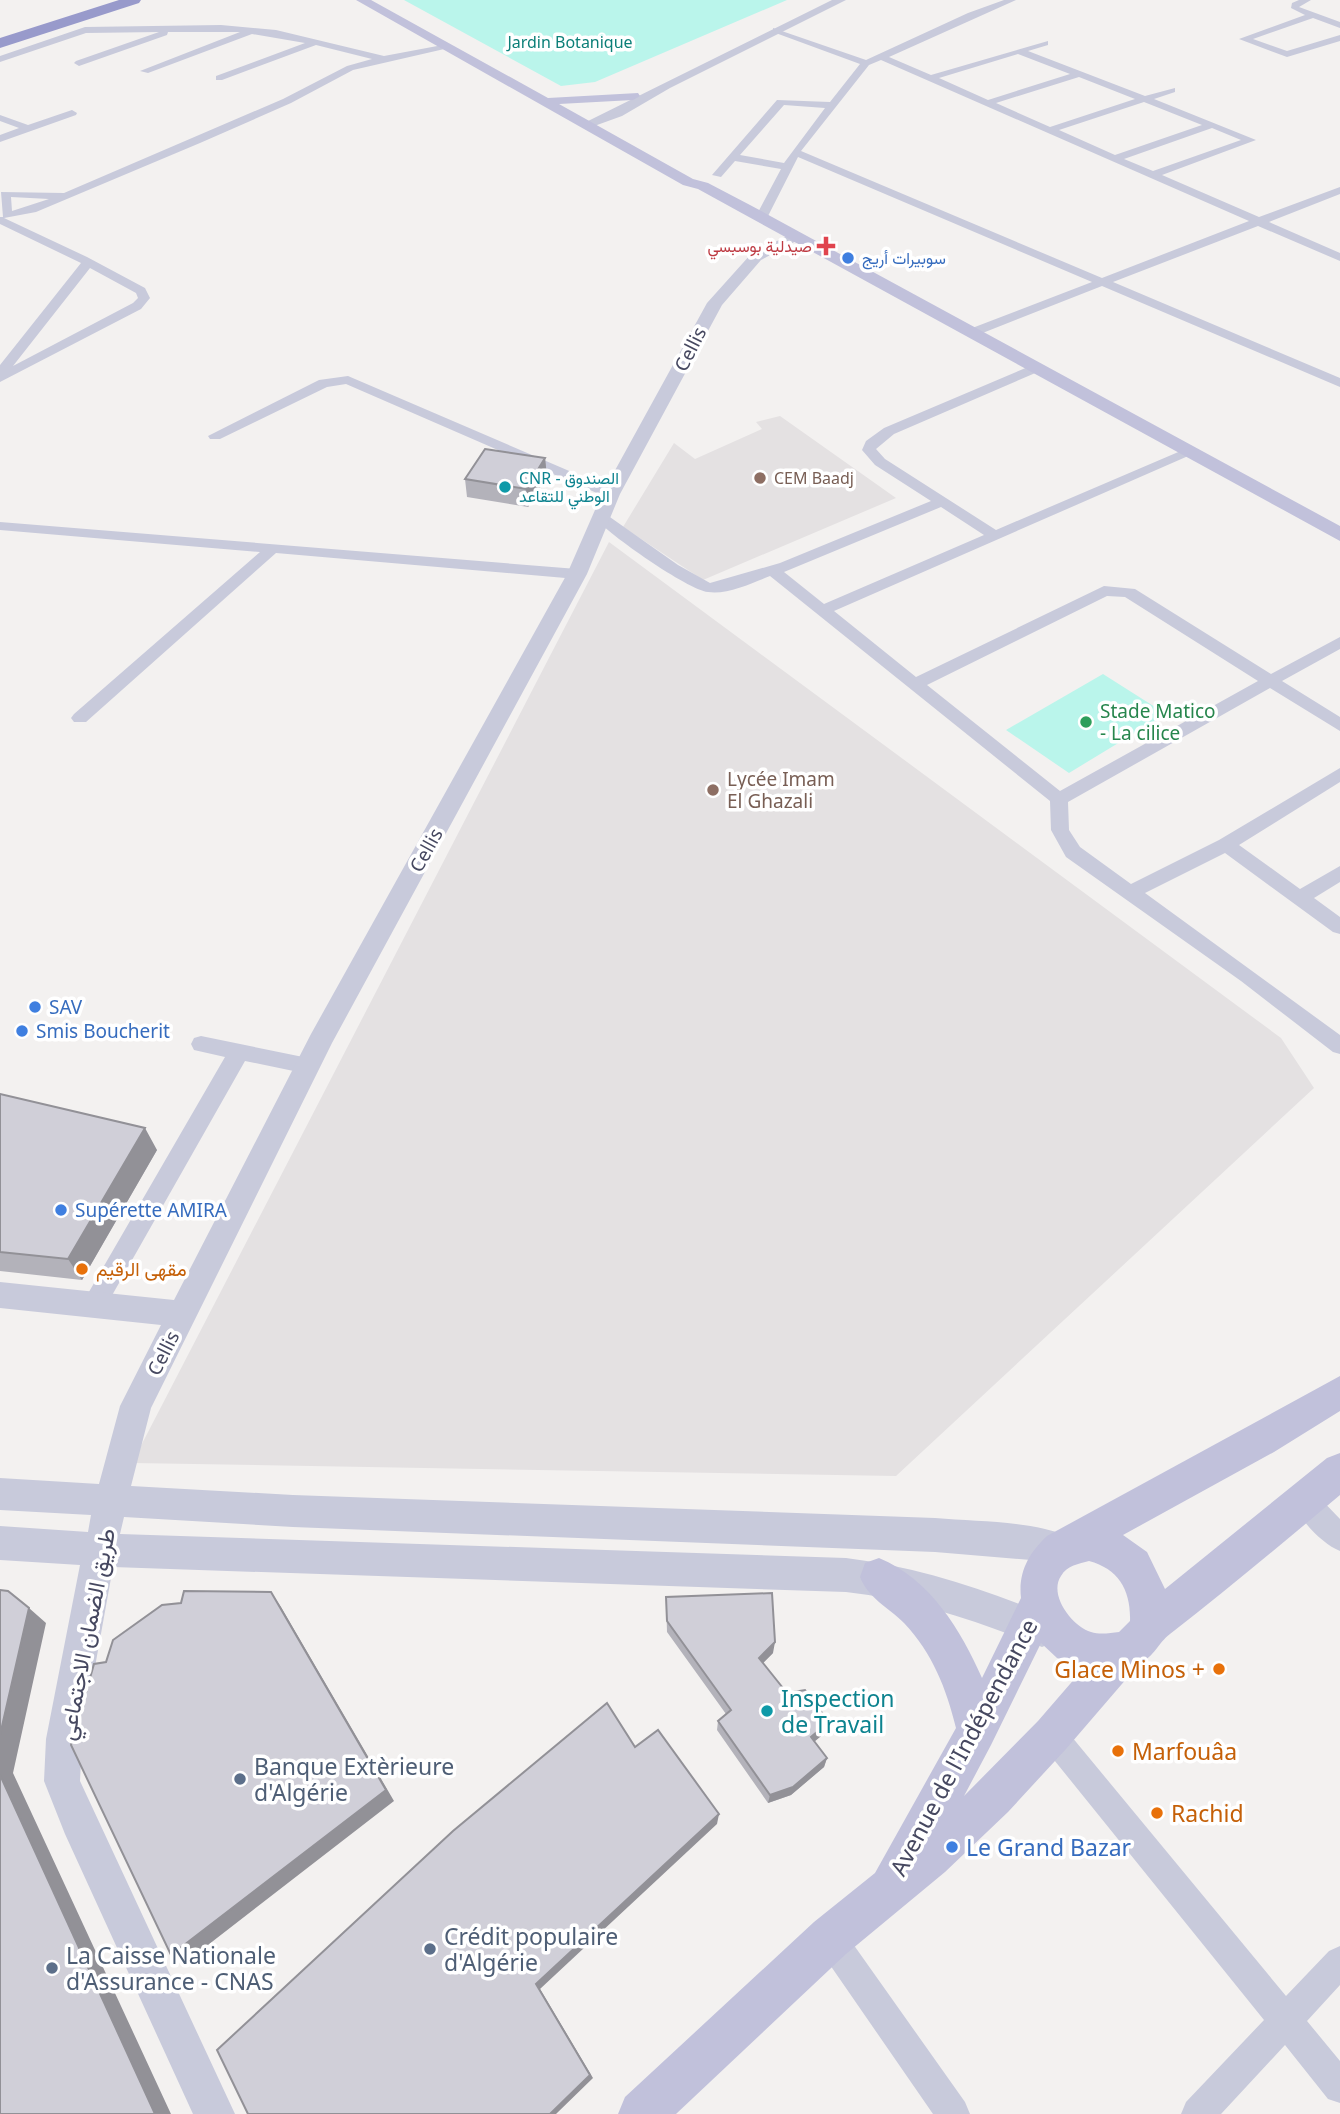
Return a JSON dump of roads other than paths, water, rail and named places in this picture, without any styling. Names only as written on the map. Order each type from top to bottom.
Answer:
[{"type":"highway","points":[[0,30],[97,0]]},
{"type":"highway","points":[[0,41],[116,0]]},
{"type":"highway","points":[[0,41],[134,0]]},
{"type":"highway","points":[[0,30],[21,20]]},
{"type":"main road","points":[[362,0],[571,113],[688,182],[710,181]]},
{"type":"main road","points":[[373,0],[554,100],[571,113]]},
{"type":"main road","points":[[554,100],[633,96]]},
{"type":"main road","points":[[624,141],[619,124],[625,110]]},
{"type":"main road","points":[[589,124],[696,179],[710,181],[761,218],[793,236],[1340,535]]},
{"type":"main road","points":[[1064,1546],[1088,1542],[1107,1546],[1124,1556],[1138,1571],[1147,1589],[1151,1608],[1137,1638],[1111,1654],[1093,1654],[1076,1648],[1043,1621],[1037,1586],[1040,1571],[1047,1559],[1064,1546],[1261,1440],[1340,1392]]},
{"type":"main road","name":"Avenue de l'Indépendance","points":[[642,2114],[830,1938],[930,1857],[1052,1735],[1137,1638],[1340,1471]]},
{"type":"main road","points":[[879,1577],[933,1625],[954,1657],[968,1692],[977,1731]]},
{"type":"main road","name":"Avenue de l'Indépendance","points":[[887,1891],[977,1731],[1043,1621]]},
{"type":"street","points":[[589,124],[625,110],[666,85],[841,0]]},
{"type":"street","points":[[761,218],[794,152],[866,63],[971,15],[1012,0]]},
{"type":"street","points":[[1307,0],[1295,5],[1295,8],[1310,16],[1340,25]]},
{"type":"street","points":[[1310,16],[1244,39],[1287,54],[1340,38]]},
{"type":"street","points":[[0,60],[85,30],[179,28],[254,30],[382,59]]},
{"type":"street","points":[[79,63],[179,28]]},
{"type":"street","points":[[145,71],[254,30]]},
{"type":"street","points":[[776,30],[866,63]]},
{"type":"street","points":[[219,78],[316,42]]},
{"type":"street","points":[[930,78],[1045,43]]},
{"type":"street","points":[[65,197],[2,193],[7,215],[65,197],[287,101],[350,68],[448,47]]},
{"type":"street","points":[[1019,51],[1251,140],[1152,175]]},
{"type":"street","points":[[882,57],[1340,257]]},
{"type":"street","points":[[987,103],[1079,74]]},
{"type":"street","points":[[571,113],[666,85]]},
{"type":"street","points":[[1050,130],[1172,90]]},
{"type":"street","points":[[710,181],[781,102],[831,105]]},
{"type":"street","points":[[0,139],[72,113]]},
{"type":"street","points":[[0,118],[29,128]]},
{"type":"street","points":[[1114,159],[1212,125]]},
{"type":"street","points":[[794,152],[1340,383]]},
{"type":"street","points":[[732,157],[785,166]]},
{"type":"street","points":[[971,333],[1340,190]]},
{"type":"street","points":[[0,220],[88,262],[141,291],[144,298],[142,302],[0,376]]},
{"type":"street","name":"Cellis","points":[[111,1500],[136,1406],[308,1066],[577,574],[611,494],[715,303],[756,257],[793,236]]},
{"type":"street","points":[[0,376],[88,262]]},
{"type":"street","points":[[994,535],[880,462],[869,450],[871,444],[888,431],[1035,368]]},
{"type":"street","points":[[215,436],[324,383],[348,380],[611,494]]},
{"type":"street","points":[[821,611],[1188,453]]},
{"type":"street","points":[[602,518],[708,587],[716,588],[772,570],[944,501]]},
{"type":"street","points":[[0,526],[577,574]]},
{"type":"street","points":[[80,718],[271,550]]},
{"type":"street","points":[[772,570],[1059,799],[1060,830],[1064,841],[1073,852],[1248,976],[1340,1046]]},
{"type":"street","points":[[915,684],[1112,589],[1129,592],[1340,725]]},
{"type":"street","points":[[1059,799],[1340,642]]},
{"type":"street","points":[[1129,893],[1226,845],[1340,774]]},
{"type":"street","points":[[1226,845],[1340,928]]},
{"type":"street","points":[[1300,898],[1340,873]]},
{"type":"street","points":[[201,1044],[308,1066]]},
{"type":"street","points":[[94,1306],[239,1052]]},
{"type":"street","points":[[0,1295],[183,1314]]},
{"type":"street","points":[[0,1494],[293,1511],[935,1535],[1064,1546]]},
{"type":"street","name":"طريق الضمان الاجتماعي","points":[[111,1500],[69,1702],[62,1782],[215,2114]]},
{"type":"street","points":[[1305,1502],[1340,1538]]},
{"type":"street","points":[[0,1544],[879,1577],[1043,1621]]},
{"type":"street","points":[[1052,1735],[1340,2087]]},
{"type":"street","points":[[830,1938],[953,2114]]},
{"type":"street","points":[[1198,2114],[1340,1962]]},
{"type":"place","name":"صيدلية بوسبسي","points":[[826,246]]},
{"type":"place","name":"سوبيرات أريج","points":[[848,258]]},
{"type":"place","name":"CEM Baadj","points":[[760,478]]},
{"type":"place","name":"CNR - الصندوق الوطني للتقاعد","points":[[505,487]]},
{"type":"place","name":"Stade Matico - La cilice","points":[[1086,722]]},
{"type":"place","name":"Lycée Imam El Ghazali","points":[[713,790]]},
{"type":"place","name":"SAV","points":[[35,1007]]},
{"type":"place","name":"Smis Boucherit","points":[[22,1031]]},
{"type":"place","name":"Supérette AMIRA","points":[[61,1210]]},
{"type":"place","name":"مقهى الرقيم","points":[[82,1269]]},
{"type":"place","name":"Glace Minos +","points":[[1219,1669]]},
{"type":"place","name":"Inspection de Travail","points":[[767,1711]]},
{"type":"place","name":"Marfouâa","points":[[1118,1751]]},
{"type":"place","name":"Banque Extèrieure d'Algérie","points":[[240,1779]]},
{"type":"place","name":"Rachid","points":[[1157,1813]]},
{"type":"place","name":"Le Grand Bazar","points":[[952,1847]]},
{"type":"place","name":"Crédit populaire d'Algérie","points":[[430,1949]]},
{"type":"place","name":"La Caisse Nationale d'Assurance - CNAS","points":[[52,1968]]},
{"type":"park label","name":"Jardin Botanique","points":[[570,42]]}]
